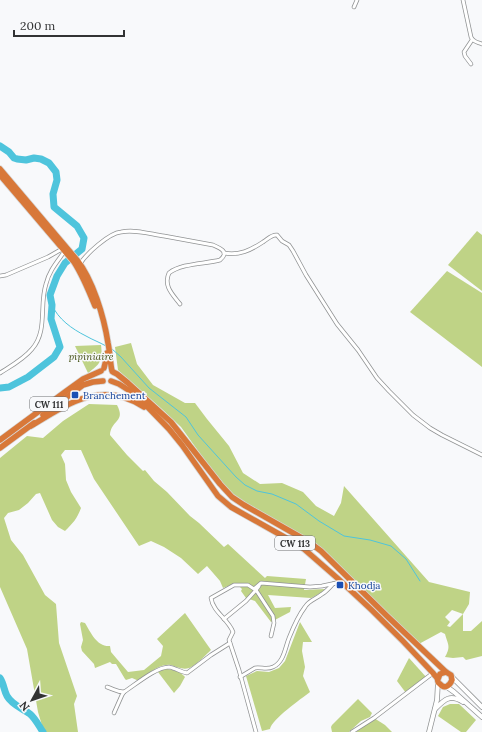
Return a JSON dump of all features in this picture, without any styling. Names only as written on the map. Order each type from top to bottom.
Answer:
[{"type":"highway","points":[[0,169],[65,252]]},
{"type":"highway","points":[[0,175],[65,252],[77,262],[79,270],[91,294],[106,342],[113,377],[111,381]]},
{"type":"highway","points":[[108,351],[103,369],[99,375],[101,380],[119,384],[130,391],[153,412]]},
{"type":"highway","points":[[103,369],[109,368],[128,382],[176,427],[220,484],[232,497],[309,542],[321,551],[387,616],[446,672],[449,673],[452,677],[452,683],[446,687],[441,686],[438,680],[440,674],[446,672]]},
{"type":"highway","name":"CW 111","points":[[0,440],[83,379],[103,369]]},
{"type":"highway","name":"CW 111","points":[[31,426],[83,385],[103,381]]},
{"type":"highway","points":[[0,448],[31,426],[63,407],[88,397],[114,395],[126,397],[153,412]]},
{"type":"highway","name":"CW 113","points":[[153,412],[177,439],[218,496],[231,507],[295,542],[304,549],[369,608],[433,673],[438,680]]},
{"type":"main road","points":[[452,677],[482,706]]},
{"type":"main road","points":[[429,732],[437,700],[438,680]]},
{"type":"main road","points":[[437,700],[446,687],[482,717]]},
{"type":"main road","points":[[435,710],[443,702],[450,698],[457,699],[472,708]]},
{"type":"street","points":[[354,7],[357,0]]},
{"type":"street","points":[[463,0],[472,40],[482,44]]},
{"type":"street","points":[[471,64],[464,52],[472,40]]},
{"type":"street","points":[[77,262],[111,235],[120,232],[136,231],[213,245],[219,247],[224,253],[234,254],[244,252],[258,246],[273,235],[277,235],[282,241],[289,245],[337,324],[358,350],[377,378],[389,391],[424,424],[442,435],[482,455]]},
{"type":"street","points":[[0,276],[65,252]]},
{"type":"street","points":[[0,373],[23,357],[36,343],[40,335],[42,324],[45,284],[52,269],[65,252]]},
{"type":"street","points":[[180,304],[168,287],[167,281],[169,273],[183,267],[220,260],[224,253]]},
{"type":"street","points":[[256,732],[229,640],[233,632],[212,604],[211,598],[234,585],[248,585],[254,589],[261,583],[310,587],[341,582]]},
{"type":"street","points":[[224,619],[246,601],[261,583]]},
{"type":"street","points":[[240,677],[255,668],[273,668],[278,664],[284,652],[288,638],[306,605],[311,600],[322,595],[334,583]]},
{"type":"street","points":[[256,590],[273,616],[274,623],[271,636]]},
{"type":"street","points":[[114,713],[124,692],[158,670],[162,668],[172,668],[187,673],[230,643]]},
{"type":"street","points":[[352,732],[374,718],[433,673]]},
{"type":"street","points":[[107,687],[112,688],[114,691],[124,692]]},
{"type":"green space","points":[[477,231],[482,235],[482,291],[448,265]]},
{"type":"green space","points":[[447,271],[482,293],[482,367],[410,312]]},
{"type":"green space","points":[[131,343],[137,364],[153,385],[185,403],[195,403],[229,446],[243,473],[260,484],[282,483],[303,492],[316,506],[334,516],[341,503],[344,486],[429,582],[470,592],[469,604],[463,614],[463,631],[471,631],[482,621],[482,656],[466,660],[463,657],[445,657],[448,646],[445,634],[441,632],[417,645],[321,551],[233,496],[214,473],[181,427],[118,370],[115,347]],"holes":[[[452,610],[463,614],[450,627],[447,626],[450,622],[445,617]]]},
{"type":"green space","name":"pipiniaire","points":[[101,345],[102,355],[100,362],[88,373],[75,346]]},
{"type":"green space","points":[[89,404],[117,405],[120,415],[111,430],[110,435],[143,471],[145,470],[154,481],[224,547],[228,544],[265,578],[267,576],[306,579],[304,590],[325,589],[321,593],[311,598],[268,595],[275,608],[291,607],[290,612],[271,622],[255,601],[246,598],[241,591],[242,589],[236,583],[223,588],[220,581],[207,566],[198,574],[181,558],[164,547],[151,541],[139,546],[94,479],[81,450],[65,450],[61,455],[65,464],[66,480],[71,492],[81,508],[70,526],[65,531],[58,527],[52,520],[40,493],[36,494],[19,510],[8,513],[4,518],[11,540],[23,555],[45,595],[56,604],[59,643],[77,696],[74,704],[78,732],[44,732],[38,712],[27,649],[0,587],[0,458],[27,436],[43,438],[63,421]]},
{"type":"green space","points":[[185,613],[211,650],[197,663],[187,669],[167,665],[158,667],[139,681],[132,678],[126,680],[116,664],[112,664],[110,662],[95,668],[94,664],[82,651],[81,647],[83,640],[80,624],[81,622],[85,623],[98,642],[105,646],[110,646],[111,652],[128,672],[144,670],[161,656],[163,646],[157,639]]},
{"type":"green space","points":[[300,622],[312,642],[303,642],[302,651],[305,667],[303,676],[310,692],[281,715],[270,729],[262,731],[246,676],[257,671],[269,672],[279,668],[285,661]]},
{"type":"green space","points":[[409,658],[427,678],[406,693],[397,681]]},
{"type":"green space","points":[[164,669],[176,671],[185,677],[174,693],[158,672]]},
{"type":"green space","points":[[358,699],[372,713],[370,717],[361,721],[349,732],[332,732],[332,725]]},
{"type":"green space","points":[[450,704],[459,704],[476,720],[466,732],[461,732],[438,716],[443,707]]},
{"type":"green space","points":[[374,718],[385,725],[392,732],[356,732]]},
{"type":"waterway","points":[[0,146],[9,152],[14,158],[26,160],[34,158],[41,159],[49,163],[56,172],[57,180],[53,194],[54,207],[77,226],[84,238],[82,249],[65,263],[57,276],[50,295],[52,305],[51,319],[60,347],[54,357],[28,377],[9,387],[0,388]]},
{"type":"waterway","points":[[52,305],[58,315],[71,327],[106,346]]},
{"type":"waterway","points":[[112,349],[149,388],[186,417],[198,435],[245,485],[257,491],[272,494],[296,504],[319,521],[344,536],[370,540],[391,546],[406,559],[420,581]]},
{"type":"waterway","points":[[0,678],[9,699],[32,716],[43,732]]},
{"type":"place","name":"Branchement","points":[[75,395]]},
{"type":"place","name":"Khodja","points":[[340,585]]}]
